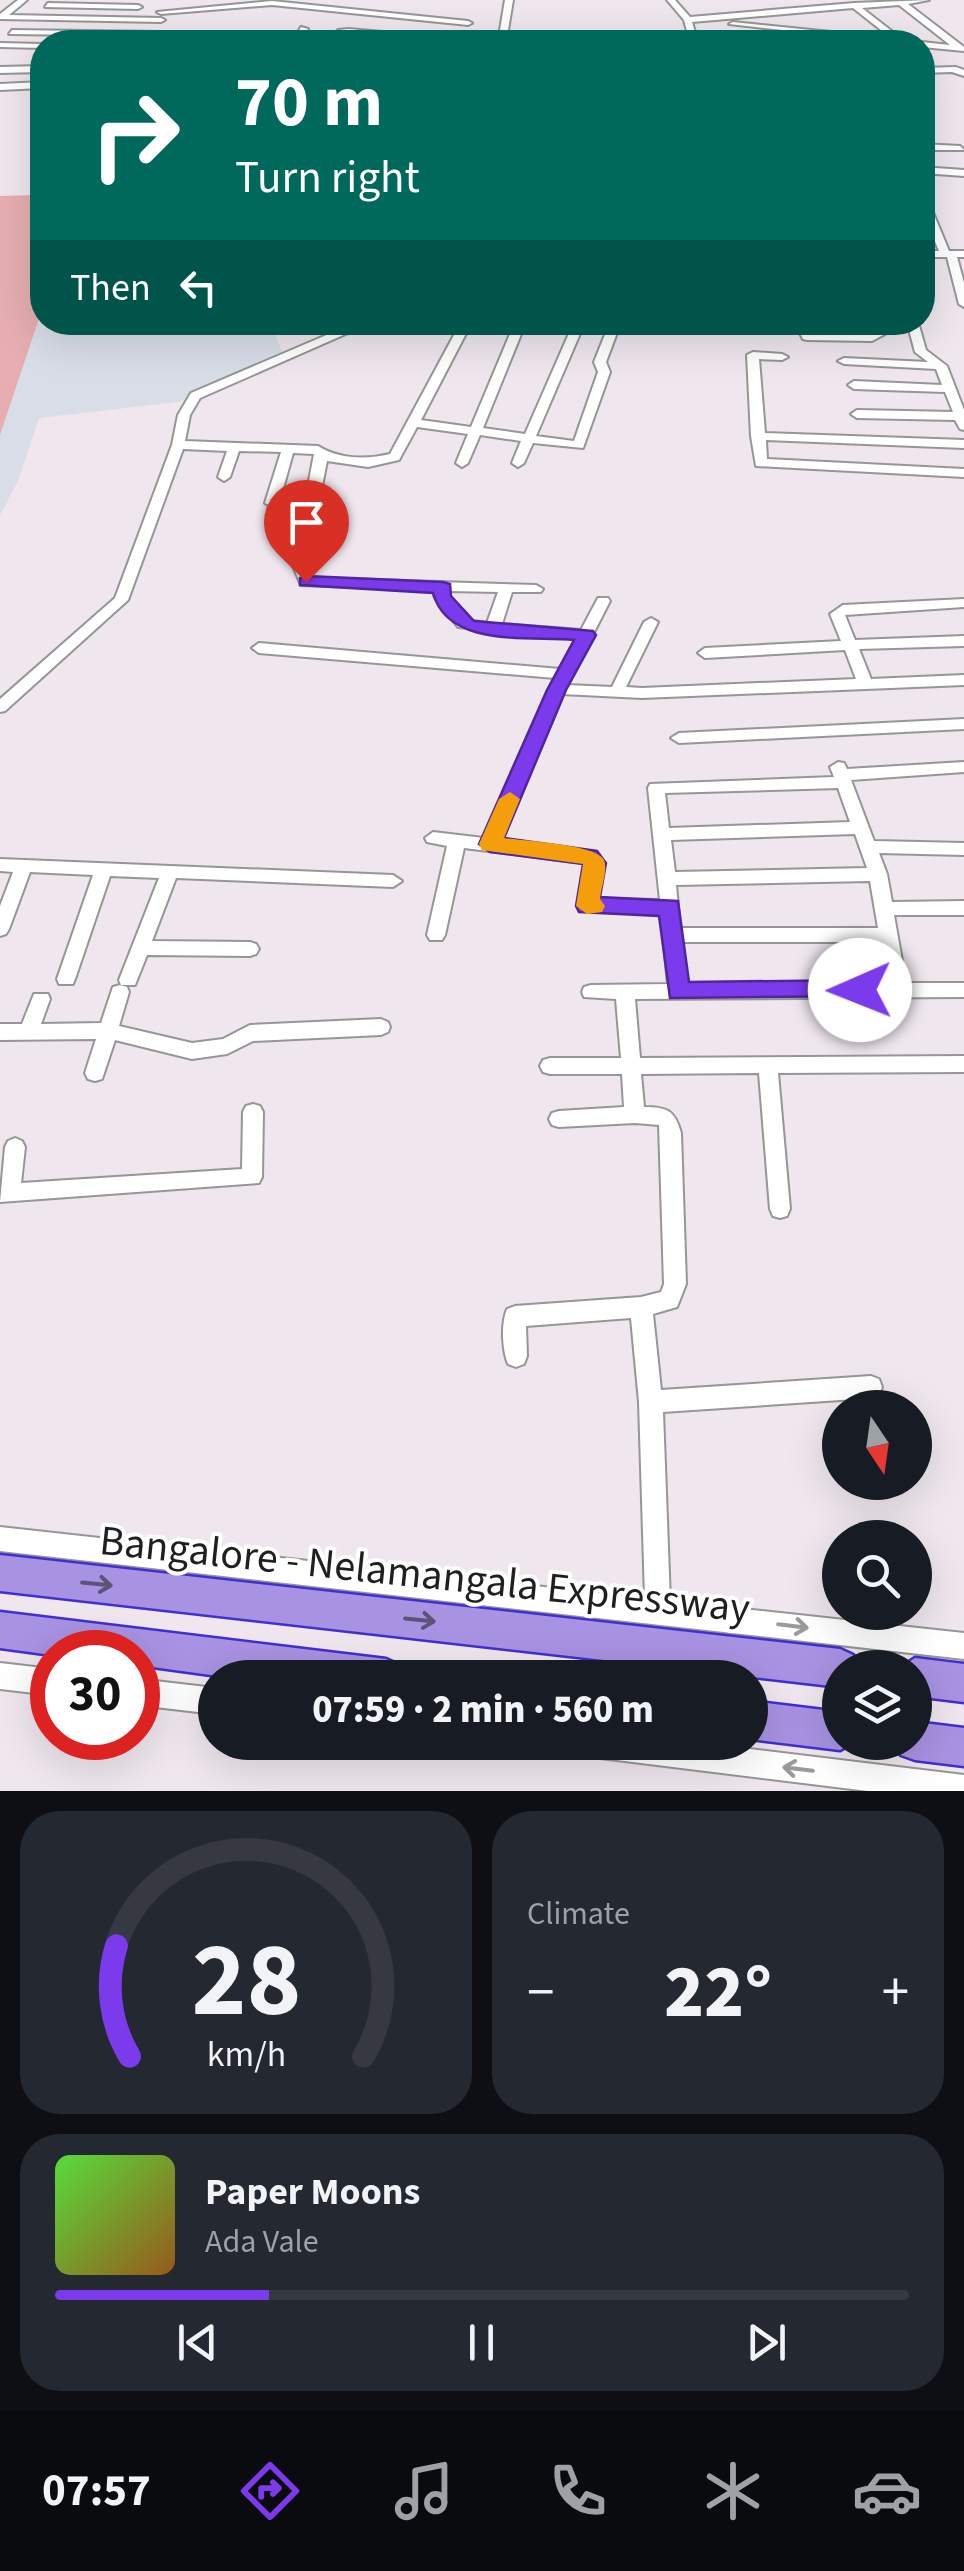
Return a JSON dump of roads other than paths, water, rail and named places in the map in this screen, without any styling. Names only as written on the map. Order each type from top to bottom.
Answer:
[{"type":"highway","name":"Bangalore - Nelamangala Expressway","points":[[0,1573],[822,1666]]},
{"type":"highway","points":[[0,1630],[241,1660]]},
{"type":"highway","points":[[932,1680],[964,1684]]},
{"type":"highway","points":[[768,1722],[822,1730]]},
{"type":"highway","points":[[932,1743],[964,1747]]},
{"type":"street","points":[[0,17],[23,0]]},
{"type":"street","points":[[68,0],[122,7]]},
{"type":"street","points":[[156,0],[162,30]]},
{"type":"street","points":[[503,30],[509,0]]},
{"type":"street","points":[[671,0],[688,20],[691,30]]},
{"type":"street","points":[[743,0],[758,14]]},
{"type":"street","points":[[776,0],[790,12]]},
{"type":"street","points":[[688,20],[790,12],[811,5],[822,9],[851,3],[926,0]]},
{"type":"street","points":[[898,1],[961,49]]},
{"type":"street","points":[[0,17],[161,16],[272,3],[392,10],[416,18],[468,23]]},
{"type":"street","points":[[851,3],[885,30]]},
{"type":"street","points":[[811,5],[837,30]]},
{"type":"street","points":[[48,6],[141,8]]},
{"type":"street","points":[[407,30],[420,6]]},
{"type":"street","points":[[465,30],[472,8]]},
{"type":"street","points":[[722,8],[733,16]]},
{"type":"street","points":[[379,30],[392,10]]},
{"type":"street","points":[[714,18],[730,24],[791,30]]},
{"type":"street","points":[[12,32],[30,33]]},
{"type":"street","points":[[0,46],[30,46]]},
{"type":"street","points":[[935,46],[961,49]]},
{"type":"street","points":[[0,59],[30,59]]},
{"type":"street","points":[[0,70],[30,69]]},
{"type":"street","points":[[935,74],[964,75]]},
{"type":"street","points":[[0,87],[30,86]]},
{"type":"street","points":[[935,148],[962,149],[964,164]]},
{"type":"street","points":[[935,171],[964,173]]},
{"type":"street","points":[[935,221],[953,254],[964,304]]},
{"type":"street","points":[[0,707],[121,600],[178,445],[184,415],[195,396],[338,335]]},
{"type":"street","points":[[322,456],[383,462],[396,457],[460,335]]},
{"type":"street","points":[[462,463],[516,335]]},
{"type":"street","points":[[518,463],[551,380],[575,335]]},
{"type":"street","points":[[414,422],[579,445],[604,372],[600,362],[612,335]]},
{"type":"street","points":[[806,335],[878,335]]},
{"type":"street","points":[[857,414],[962,421],[956,395],[941,366],[921,352],[916,335]]},
{"type":"street","points":[[569,350],[606,354]]},
{"type":"street","points":[[782,357],[753,356],[759,460],[766,465],[964,473]]},
{"type":"street","points":[[844,361],[941,366]]},
{"type":"street","points":[[854,386],[956,395]]},
{"type":"street","points":[[758,436],[964,444]]},
{"type":"street","points":[[178,445],[318,450],[322,456],[311,507],[316,512],[301,526],[292,547],[301,561],[301,576],[306,582],[443,588],[452,584],[536,590]]},
{"type":"street","points":[[224,477],[234,447]]},
{"type":"street","points":[[272,503],[288,449]]},
{"type":"street","points":[[443,588],[442,596],[464,624],[586,635]]},
{"type":"street","points":[[492,628],[506,588]]},
{"type":"street","points":[[490,844],[561,682],[603,601]]},
{"type":"street","points":[[865,682],[838,610],[964,602]]},
{"type":"street","points":[[616,693],[651,622]]},
{"type":"street","points":[[705,654],[964,641]]},
{"type":"street","points":[[259,648],[561,682],[616,693],[964,680]]},
{"type":"street","points":[[680,738],[964,724]]},
{"type":"street","points":[[678,991],[656,788],[964,767]]},
{"type":"street","points":[[841,775],[878,874],[898,989]]},
{"type":"street","points":[[662,834],[863,828]]},
{"type":"street","points":[[433,838],[590,857],[594,863],[587,906],[670,907]]},
{"type":"street","points":[[436,935],[457,841]]},
{"type":"street","points":[[870,847],[964,849]]},
{"type":"street","points":[[0,864],[393,881]]},
{"type":"street","points":[[0,929],[24,866]]},
{"type":"street","points":[[66,979],[103,870]]},
{"type":"street","points":[[96,1072],[124,986],[160,906],[170,872]]},
{"type":"street","points":[[667,879],[878,874]]},
{"type":"street","points":[[885,909],[964,908]]},
{"type":"street","points":[[672,936],[889,935]]},
{"type":"street","points":[[139,948],[250,949]]},
{"type":"street","points":[[591,992],[964,990]]},
{"type":"street","points":[[625,992],[635,1115]]},
{"type":"street","points":[[28,1032],[41,999]]},
{"type":"street","points":[[0,1032],[108,1031],[192,1051],[227,1046],[250,1032],[381,1027]]},
{"type":"street","points":[[550,1066],[964,1064]]},
{"type":"street","points":[[768,1066],[780,1209]]},
{"type":"street","points":[[16,1147],[4,1192],[252,1177],[252,1112]]},
{"type":"street","points":[[516,1356],[515,1316],[641,1306],[669,1300],[675,1284],[671,1133],[662,1115],[559,1119]]},
{"type":"street","points":[[641,1306],[651,1402],[658,1610]]},
{"type":"street","points":[[651,1402],[871,1387]]},
{"type":"street","points":[[0,1539],[964,1646]]},
{"type":"street","points":[[0,1676],[30,1679]]},
{"type":"street","points":[[160,1695],[198,1699]]},
{"type":"street","points":[[728,1760],[964,1788]]}]
